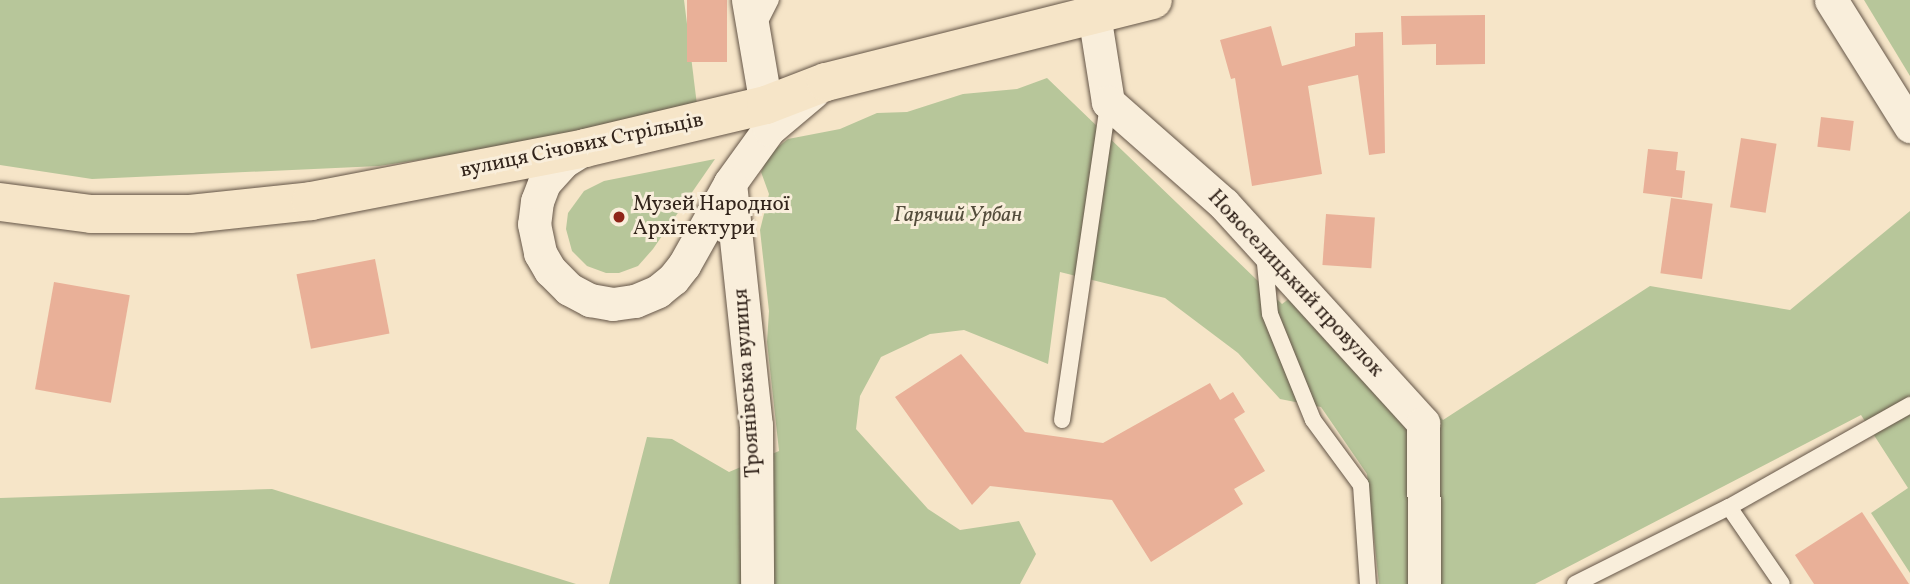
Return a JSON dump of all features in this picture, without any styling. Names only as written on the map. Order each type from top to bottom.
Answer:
[{"type":"main road","name":"вулиця Січових Стрільців","points":[[0,202],[91,214],[190,215],[311,201],[584,148],[766,105],[826,82],[1153,0]]},
{"type":"street","points":[[748,0],[766,105]]},
{"type":"street","points":[[1831,0],[1910,126]]},
{"type":"street","points":[[1094,14],[1108,102]]},
{"type":"street","points":[[584,148],[563,162],[544,183],[537,201],[534,224],[540,254],[550,270],[569,289],[590,300],[613,304],[635,301],[673,279],[684,265],[730,183],[769,129],[826,82]]},
{"type":"street","name":"Новоселицький провулок","points":[[1108,102],[1224,204],[1423,423],[1424,584]]},
{"type":"street","name":"Троянівська вулиця","points":[[730,183],[756,425],[757,584]]},
{"type":"lane","points":[[754,33],[771,0]]},
{"type":"lane","points":[[1062,420],[1108,102]]},
{"type":"lane","points":[[1264,248],[1270,314],[1313,420],[1362,485],[1368,584]]},
{"type":"lane","points":[[1575,584],[1729,507],[1910,405]]},
{"type":"lane","points":[[1729,507],[1782,584]]},
{"type":"green space","points":[[0,0],[684,0],[697,105],[536,142],[379,166],[92,179],[0,165]]},
{"type":"green space","points":[[1864,0],[1910,0],[1910,76]]},
{"type":"green space","name":"Гарячий Урбан","points":[[1047,78],[1282,304],[1310,283],[1443,420],[1650,286],[1790,310],[1910,211],[1910,573],[1871,513],[1908,488],[1861,415],[1535,584],[1379,584],[1367,474],[1321,407],[1280,399],[1238,353],[1165,298],[1060,272],[1048,364],[964,330],[930,334],[881,357],[860,396],[856,429],[928,509],[960,530],[1019,521],[1036,554],[1020,584],[609,584],[647,437],[672,439],[729,472],[779,451],[767,342],[769,311],[760,230],[769,194],[761,172],[770,153],[788,139],[840,129],[877,113],[907,112],[963,94],[1017,89]]},
{"type":"green space","points":[[715,159],[653,249],[638,266],[619,273],[606,273],[587,266],[572,251],[566,229],[568,213],[584,191],[604,181]]},
{"type":"green space","points":[[272,489],[576,584],[0,584],[0,498]]},
{"type":"building","points":[[687,0],[727,0],[727,62],[687,62]]},
{"type":"building","points":[[1485,15],[1485,64],[1436,65],[1436,44],[1402,45],[1401,16]]},
{"type":"building","points":[[1271,26],[1282,66],[1355,46],[1355,33],[1383,32],[1385,153],[1369,155],[1358,75],[1308,86],[1322,174],[1252,186],[1235,78],[1231,79],[1220,40]]},
{"type":"building","points":[[1821,117],[1854,121],[1850,151],[1817,147]]},
{"type":"building","points":[[1741,138],[1777,144],[1766,213],[1730,207]]},
{"type":"building","points":[[1648,149],[1678,152],[1676,170],[1685,171],[1682,198],[1643,193]]},
{"type":"building","points":[[1671,198],[1713,204],[1702,279],[1660,273]]},
{"type":"building","points":[[1326,214],[1375,217],[1371,268],[1322,265]]},
{"type":"building","points":[[375,259],[390,334],[311,349],[296,274]]},
{"type":"building","points":[[54,282],[130,295],[111,403],[35,389]]},
{"type":"building","points":[[961,354],[1025,432],[1103,443],[1210,383],[1220,400],[1233,392],[1245,412],[1234,419],[1265,471],[1234,489],[1243,504],[1151,562],[1112,500],[990,486],[972,505],[895,397]]},
{"type":"building","points":[[1862,512],[1909,584],[1814,584],[1795,555]]},
{"type":"place","name":"Музей Народної Архітектури","points":[[619,217]]}]
